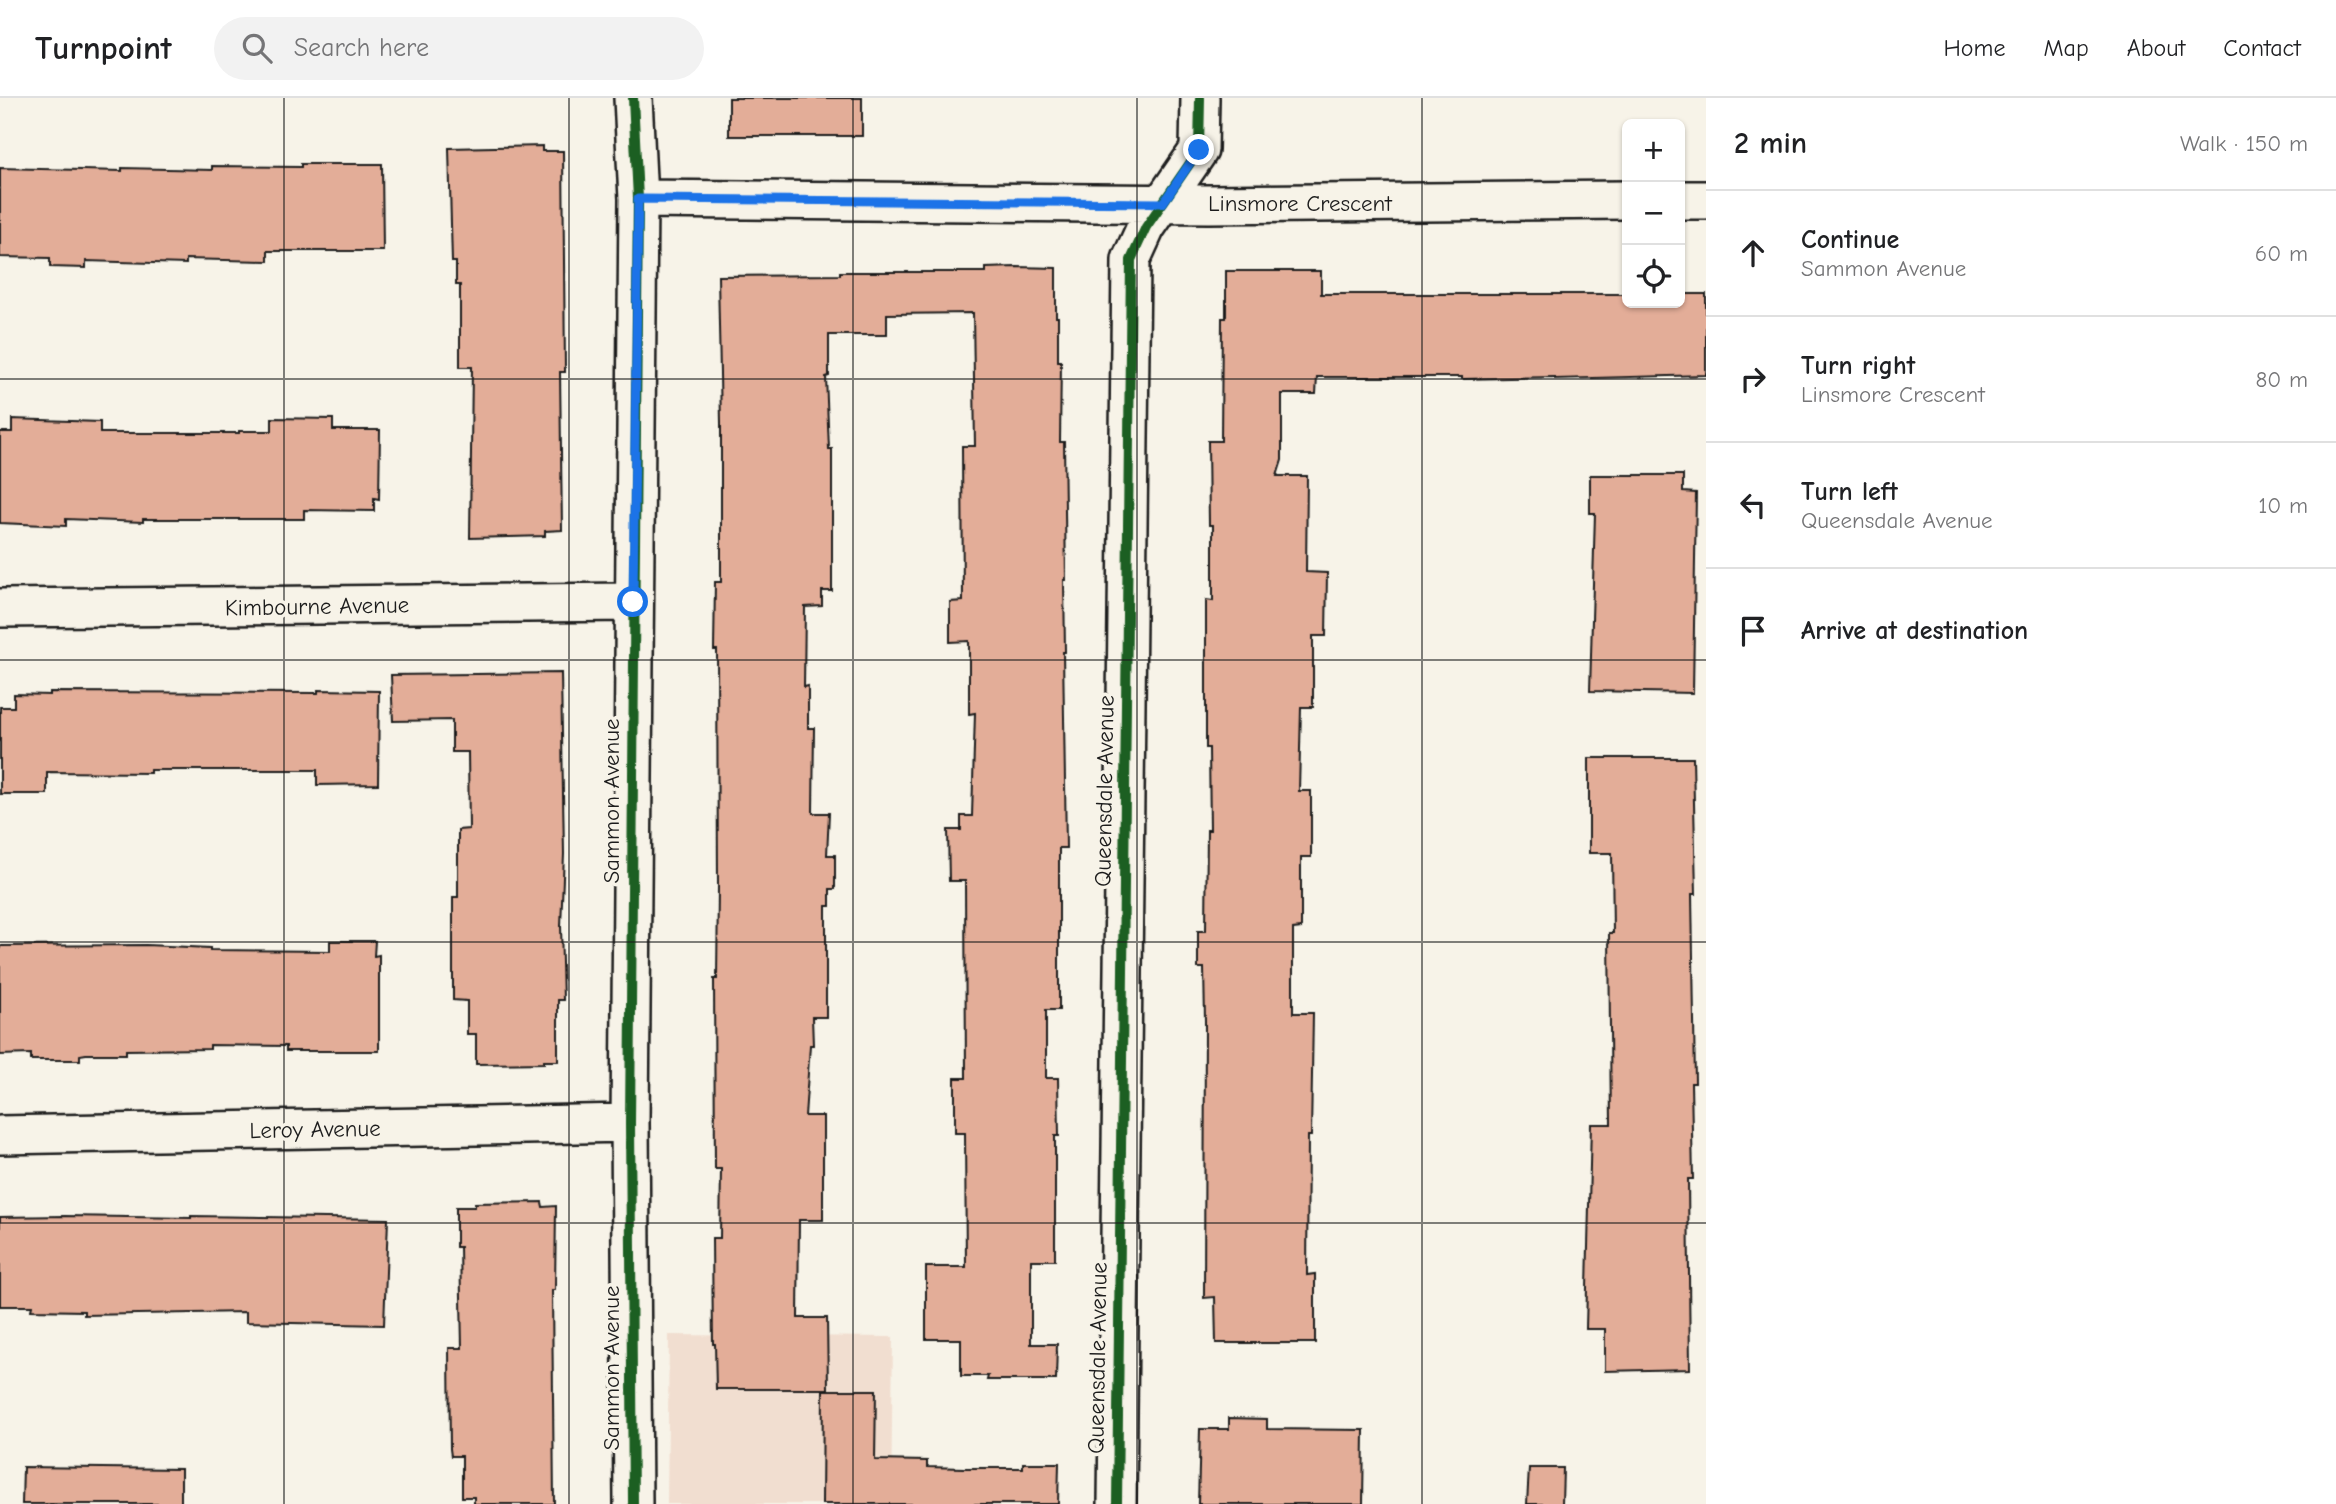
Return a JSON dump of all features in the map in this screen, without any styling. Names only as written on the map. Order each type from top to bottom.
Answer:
[{"type":"street","name":"Sammon Avenue","points":[[633,98],[638,199],[630,1123],[633,1504]]},
{"type":"street","name":"Queensdale Avenue","points":[[1117,1504],[1131,260],[1146,227],[1199,150],[1200,98]]},
{"type":"street","name":"Linsmore Crescent","points":[[638,199],[1163,203],[1622,200]]},
{"type":"street","points":[[1685,200],[1706,200]]},
{"type":"street","name":"Kimbourne Avenue","points":[[0,608],[633,602]]},
{"type":"street","name":"Leroy Avenue","points":[[0,1135],[630,1123]]},
{"type":"shaded area","points":[[669,1335],[893,1337],[891,1504],[667,1504]]},
{"type":"building","points":[[729,98],[862,98],[862,136],[729,136]]},
{"type":"building","points":[[542,146],[542,151],[563,151],[565,372],[560,372],[562,530],[545,531],[545,536],[470,538],[472,367],[460,367],[460,285],[456,285],[456,262],[452,262],[449,148]]},
{"type":"building","points":[[301,164],[382,164],[383,251],[268,251],[268,261],[186,259],[186,264],[86,261],[86,268],[50,267],[50,258],[0,257],[0,168],[212,170],[212,166],[301,167]]},
{"type":"building","points":[[986,268],[1056,268],[1058,361],[1061,361],[1060,442],[1064,442],[1066,848],[1059,848],[1059,1010],[1046,1010],[1046,1078],[1058,1078],[1055,1260],[1031,1260],[1031,1344],[1057,1344],[1056,1380],[987,1380],[988,1376],[961,1376],[961,1339],[926,1339],[926,1267],[966,1267],[965,1133],[955,1133],[955,1078],[966,1078],[965,881],[949,881],[948,830],[961,830],[961,816],[972,816],[975,713],[969,714],[969,641],[950,642],[950,602],[963,601],[962,446],[975,446],[973,313],[887,314],[887,335],[829,335],[829,376],[826,377],[829,449],[832,449],[832,591],[822,591],[822,606],[805,607],[804,687],[808,686],[808,728],[814,728],[813,813],[829,813],[827,855],[835,855],[835,889],[830,889],[830,906],[826,906],[826,1017],[812,1017],[813,1045],[810,1045],[805,1116],[823,1116],[823,1220],[799,1220],[798,1318],[827,1318],[828,1389],[716,1389],[712,1238],[720,1238],[721,1169],[715,1169],[714,979],[717,979],[718,887],[715,582],[721,582],[718,276],[840,275],[840,272],[986,272]]},
{"type":"building","points":[[1226,271],[1321,271],[1321,294],[1622,294],[1622,308],[1685,308],[1685,294],[1706,294],[1706,375],[1555,379],[1317,377],[1316,394],[1282,394],[1282,460],[1277,476],[1307,476],[1306,572],[1327,573],[1326,636],[1313,636],[1313,707],[1301,707],[1299,791],[1311,791],[1311,857],[1301,857],[1301,928],[1293,929],[1293,1013],[1313,1013],[1311,1136],[1308,1136],[1307,1275],[1315,1274],[1315,1343],[1216,1343],[1215,1297],[1204,1298],[1205,1021],[1204,968],[1198,968],[1198,931],[1206,931],[1207,830],[1210,830],[1209,748],[1206,748],[1206,600],[1213,601],[1213,525],[1209,525],[1208,441],[1221,441],[1222,318],[1226,318]]},
{"type":"building","points":[[272,418],[333,419],[333,430],[380,430],[379,499],[374,498],[374,511],[304,510],[304,519],[143,519],[143,522],[66,519],[66,526],[0,523],[0,432],[12,432],[12,419],[100,422],[100,433],[239,433],[272,431]]},
{"type":"building","points":[[1590,475],[1683,475],[1683,492],[1696,493],[1693,693],[1590,691],[1595,513],[1590,513]]},
{"type":"building","points":[[561,673],[563,1000],[558,1000],[558,1061],[476,1064],[476,1034],[467,1034],[467,1001],[453,1000],[453,897],[458,897],[458,830],[469,829],[468,752],[452,752],[452,720],[393,721],[391,675]]},
{"type":"building","points":[[318,690],[379,691],[378,784],[317,785],[317,770],[47,772],[47,794],[0,794],[0,707],[14,707],[14,694],[318,693]]},
{"type":"building","points":[[1589,758],[1693,758],[1696,894],[1692,894],[1695,1083],[1691,1083],[1693,1179],[1688,1179],[1690,1369],[1605,1371],[1605,1329],[1586,1329],[1591,1124],[1611,1124],[1609,933],[1613,933],[1612,853],[1589,853]]},
{"type":"building","points":[[330,941],[375,941],[374,956],[379,955],[379,1051],[286,1051],[286,1046],[210,1045],[210,1049],[126,1050],[126,1054],[86,1054],[80,1055],[80,1060],[31,1060],[31,1054],[0,1055],[0,946],[146,945],[210,950],[330,951]]},
{"type":"building","points":[[542,1202],[543,1207],[556,1206],[555,1290],[552,1290],[554,1504],[474,1504],[474,1497],[462,1497],[462,1456],[451,1456],[450,1449],[449,1348],[462,1348],[460,1247],[456,1247],[456,1207],[475,1207],[475,1203]]},
{"type":"building","points":[[0,1217],[388,1219],[384,1325],[246,1322],[246,1312],[84,1315],[84,1311],[31,1310],[32,1306],[0,1306]]},
{"type":"building","points":[[823,1390],[876,1390],[875,1460],[927,1461],[927,1467],[964,1468],[1023,1468],[1023,1463],[1059,1463],[1058,1504],[822,1504]]},
{"type":"building","points":[[1229,1418],[1267,1419],[1267,1429],[1364,1430],[1363,1504],[1198,1504],[1200,1429],[1229,1429]]},
{"type":"building","points":[[23,1467],[181,1469],[181,1504],[22,1504]]},
{"type":"building","points":[[1529,1468],[1563,1468],[1562,1504],[1527,1504]]},
{"type":"cycle path","points":[[633,98],[638,199],[630,1123],[633,1504]]},
{"type":"cycle path","points":[[1117,1504],[1131,260],[1146,227],[1199,150],[1200,98]]},
{"type":"route","points":[[633,602],[638,199],[1163,203],[1199,150]]}]
